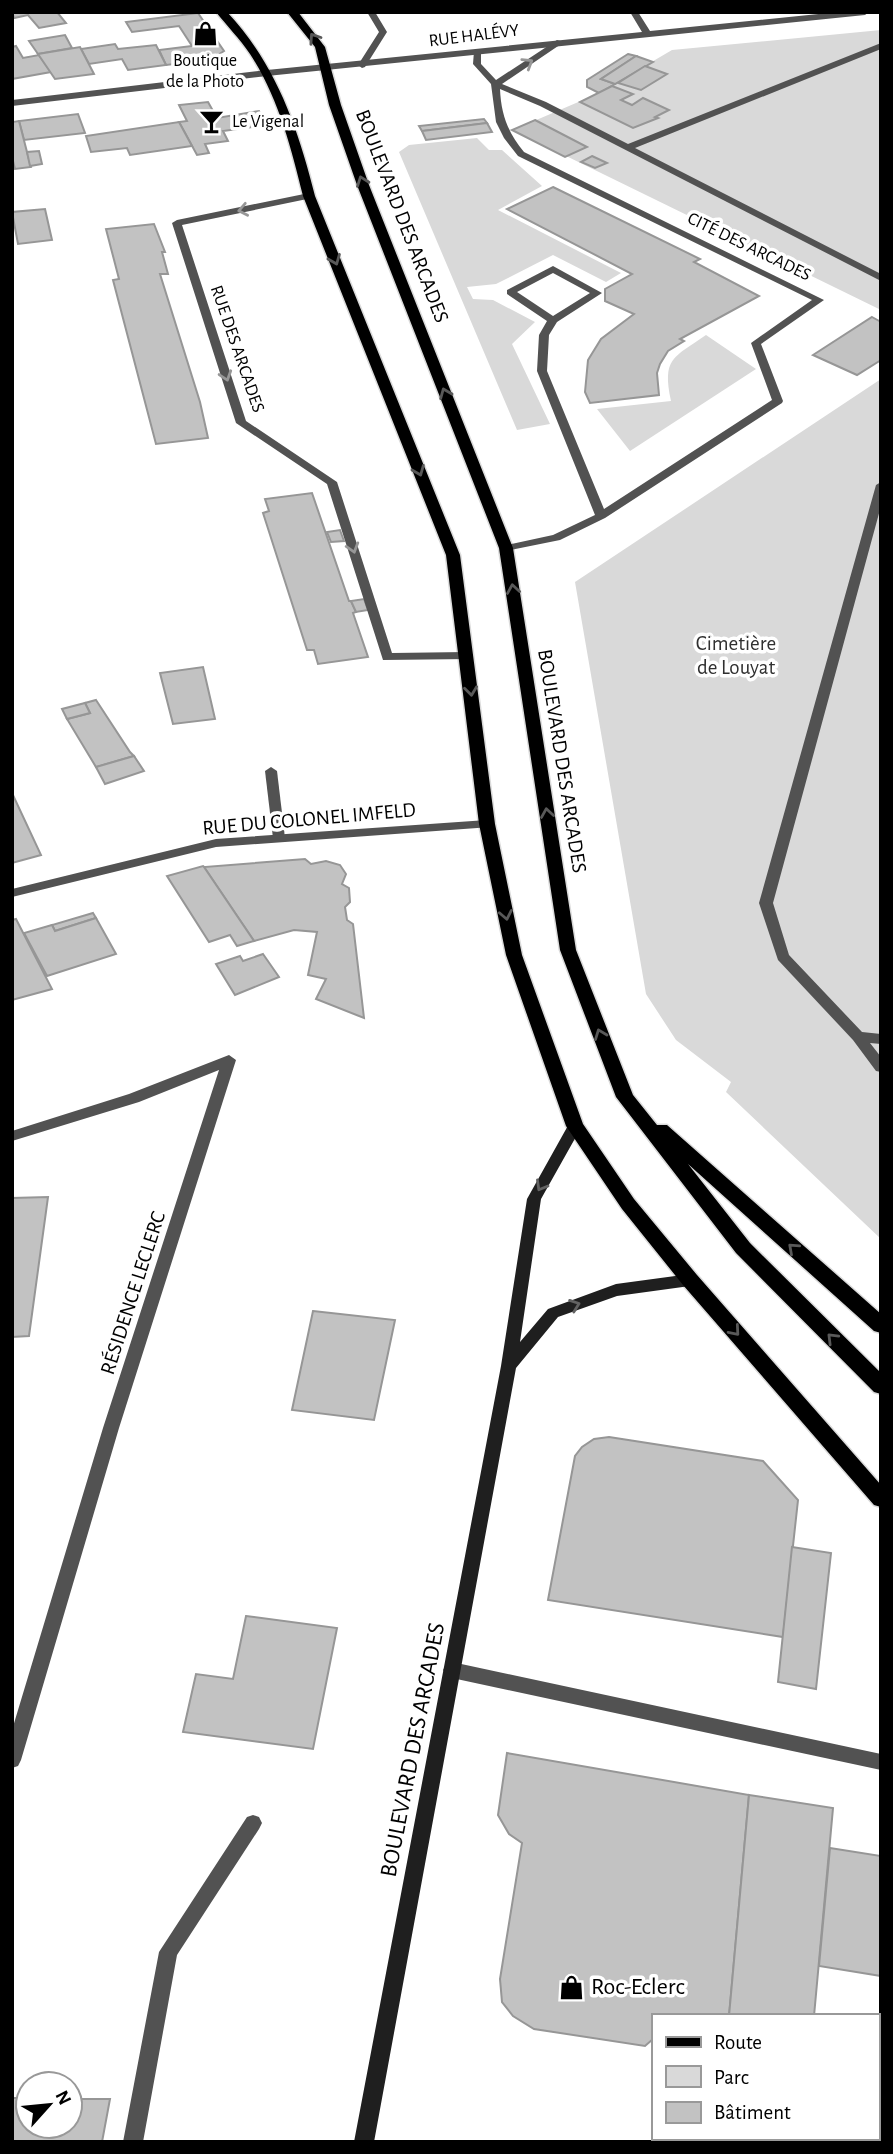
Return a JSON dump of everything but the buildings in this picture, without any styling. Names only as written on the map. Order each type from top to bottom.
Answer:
[{"type":"main road","points":[[221,12],[244,36],[267,73],[292,132],[309,196],[453,555],[487,824],[514,955],[575,1126],[628,1203],[690,1280],[881,1499]]},
{"type":"main road","name":"BOULEVARD DES ARCADES","points":[[292,12],[320,47],[363,185],[506,548],[568,950],[625,1097],[743,1248],[881,1386]]},
{"type":"main road","points":[[625,1097],[881,1326]]},
{"type":"street","points":[[362,65],[383,32],[371,12]]},
{"type":"street","points":[[634,12],[647,33]]},
{"type":"street","name":"RUE HALÉVY","points":[[12,103],[267,73],[865,12]]},
{"type":"street","points":[[495,84],[560,42]]},
{"type":"street","points":[[629,148],[881,47]]},
{"type":"street","points":[[478,51],[477,64],[495,84],[543,104],[881,278]]},
{"type":"street","name":"CITÉ DES ARCADES","points":[[495,84],[496,115],[506,139],[521,154],[819,300],[756,343],[778,401],[601,516],[556,538],[506,548]]},
{"type":"street","name":"RUE DES ARCADES","points":[[309,196],[177,223],[242,424],[332,482],[387,657],[466,656]]},
{"type":"street","points":[[552,320],[510,292],[552,269],[597,293],[552,320],[544,335],[542,371],[601,516]]},
{"type":"street","points":[[881,485],[766,904],[783,957],[859,1037],[881,1067]]},
{"type":"street","points":[[271,771],[279,838]]},
{"type":"street","name":"RUE DU COLONEL IMFELD","points":[[12,893],[216,843],[487,824]]},
{"type":"street","points":[[859,1037],[881,1039]]},
{"type":"street","name":"RÉSIDENCE LECLERC","points":[[12,1136],[134,1098],[229,1060],[111,1428],[12,1760]]},
{"type":"street","name":"BOULEVARD DES ARCADES","points":[[364,2142],[509,1366],[534,1199],[575,1126]]},
{"type":"street","name":"BOULEVARD DES ARCADES","points":[[509,1366],[552,1313],[616,1290],[690,1280]]},
{"type":"street","points":[[452,1670],[881,1762]]},
{"type":"street","points":[[134,2142],[167,1952],[253,1823]]},
{"type":"green space","points":[[881,30],[881,310],[513,130],[597,94],[672,50]]},
{"type":"green space","points":[[477,138],[489,150],[502,150],[542,186],[498,210],[621,273],[606,282],[553,255],[496,284],[467,287],[473,299],[493,300],[535,322],[512,344],[550,424],[517,430],[399,152],[409,145]]},
{"type":"green space","points":[[706,335],[756,369],[630,451],[597,409],[671,401],[669,367],[678,355]]},
{"type":"green space","name":"Cimetière de Louyat","points":[[881,379],[881,1239],[726,1092],[731,1082],[676,1040],[646,994],[575,582]]},
{"type":"place","name":"Boutique de la Photo","points":[[205,34]]},
{"type":"place","name":"Le Vigenal","points":[[212,122]]},
{"type":"place","name":"Roc-Eclerc","points":[[571,1987]]}]
